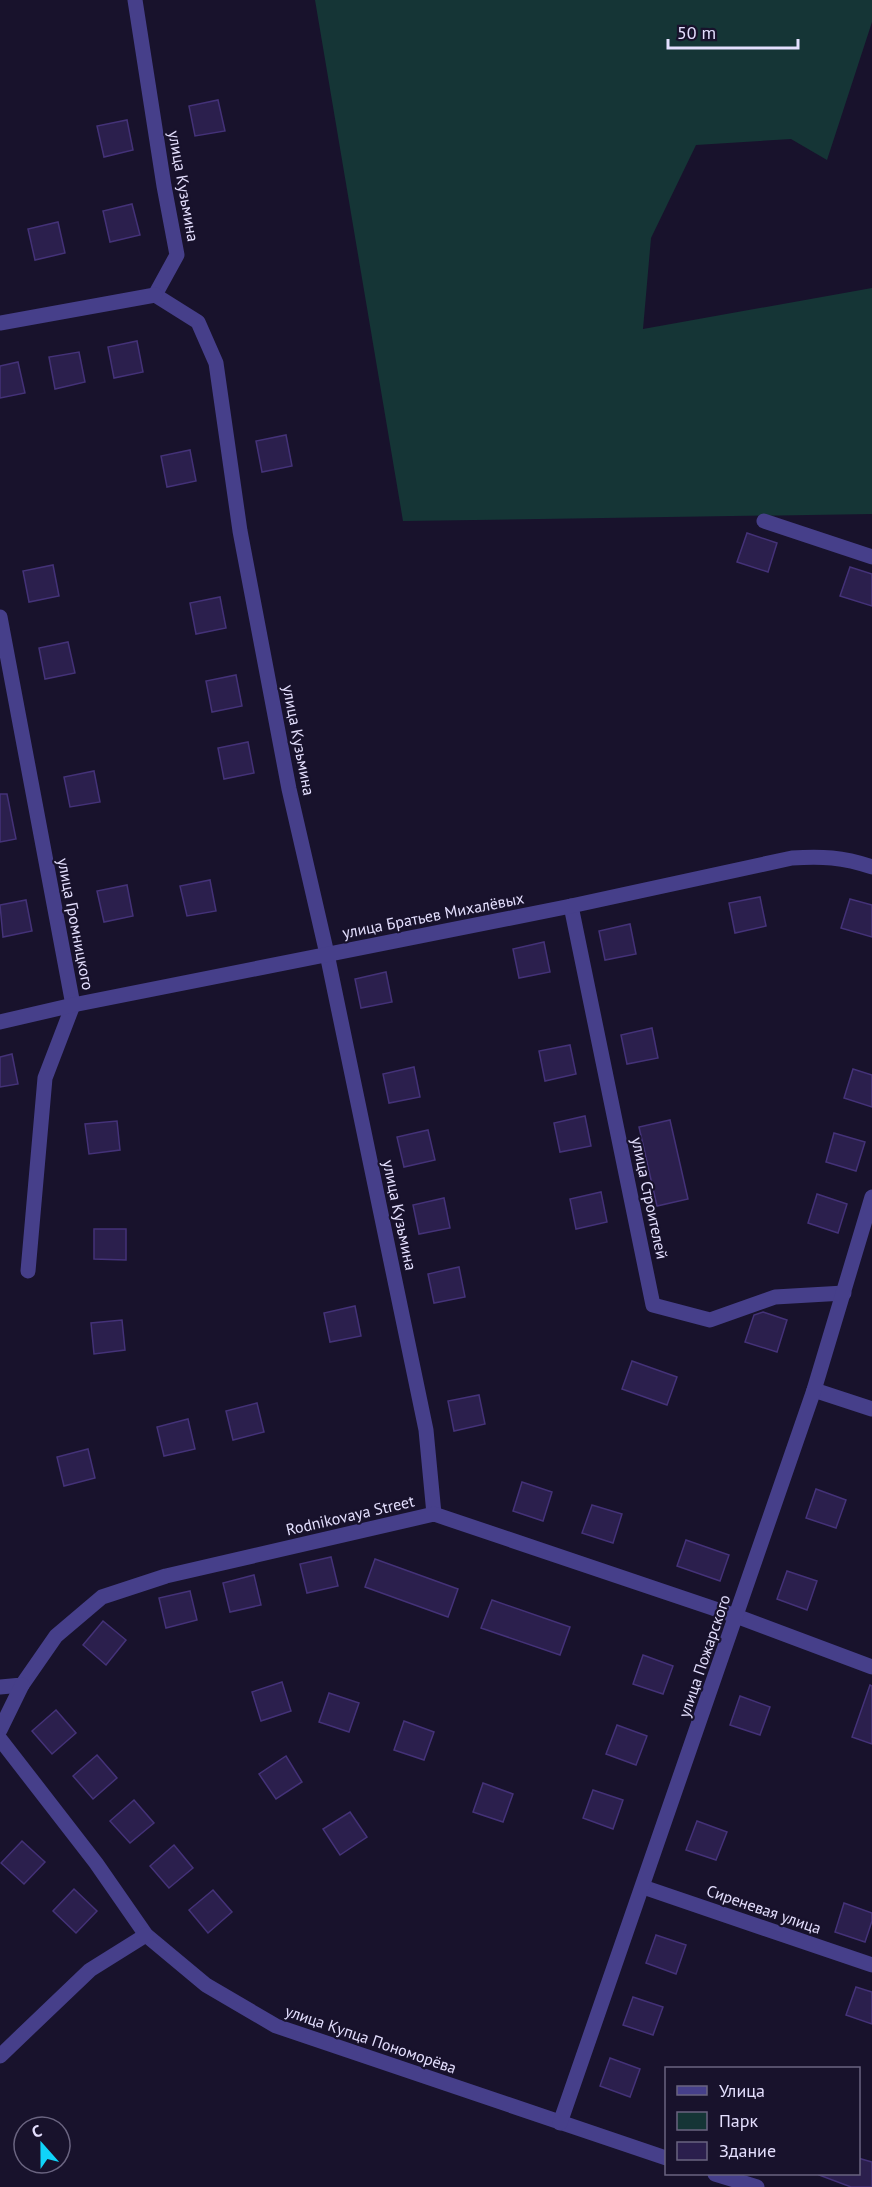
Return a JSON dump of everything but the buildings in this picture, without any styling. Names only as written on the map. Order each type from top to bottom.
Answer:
[{"type":"street","name":"улица Кузьмина","points":[[135,0],[177,255],[155,295],[198,322],[216,363],[240,531],[289,789],[327,954],[426,1431],[434,1514]]},
{"type":"street","points":[[0,323],[155,295]]},
{"type":"street","points":[[764,521],[872,557]]},
{"type":"street","name":"улица Громницкого","points":[[0,618],[73,1005],[45,1078],[28,1271]]},
{"type":"street","name":"улица Братьев Михалёвых","points":[[0,1022],[73,1005],[571,906],[792,858],[826,856],[872,867]]},
{"type":"street","name":"улица Строителей","points":[[571,906],[653,1305],[710,1320],[775,1297],[844,1293]]},
{"type":"street","name":"улица Пожарского","points":[[560,2123],[814,1390],[872,1197]]},
{"type":"street","points":[[814,1390],[872,1409]]},
{"type":"street","name":"Rodnikovaya Street","points":[[0,1730],[22,1685],[56,1636],[102,1597],[166,1576],[434,1514],[736,1616],[872,1667]]},
{"type":"street","points":[[0,1687],[22,1685]]},
{"type":"street","name":"улица Купца Пономорёва","points":[[0,1739],[96,1863],[146,1935],[206,1986],[276,2026],[665,2158]]},
{"type":"street","name":"Сиреневая улица","points":[[643,1887],[872,1965]]},
{"type":"street","points":[[0,2056],[90,1970],[146,1935]]},
{"type":"street","points":[[718,2175],[757,2187]]},
{"type":"green space","points":[[315,0],[872,0],[872,22],[827,160],[791,139],[696,145],[651,238],[643,329],[872,288],[872,514],[403,521]]}]
